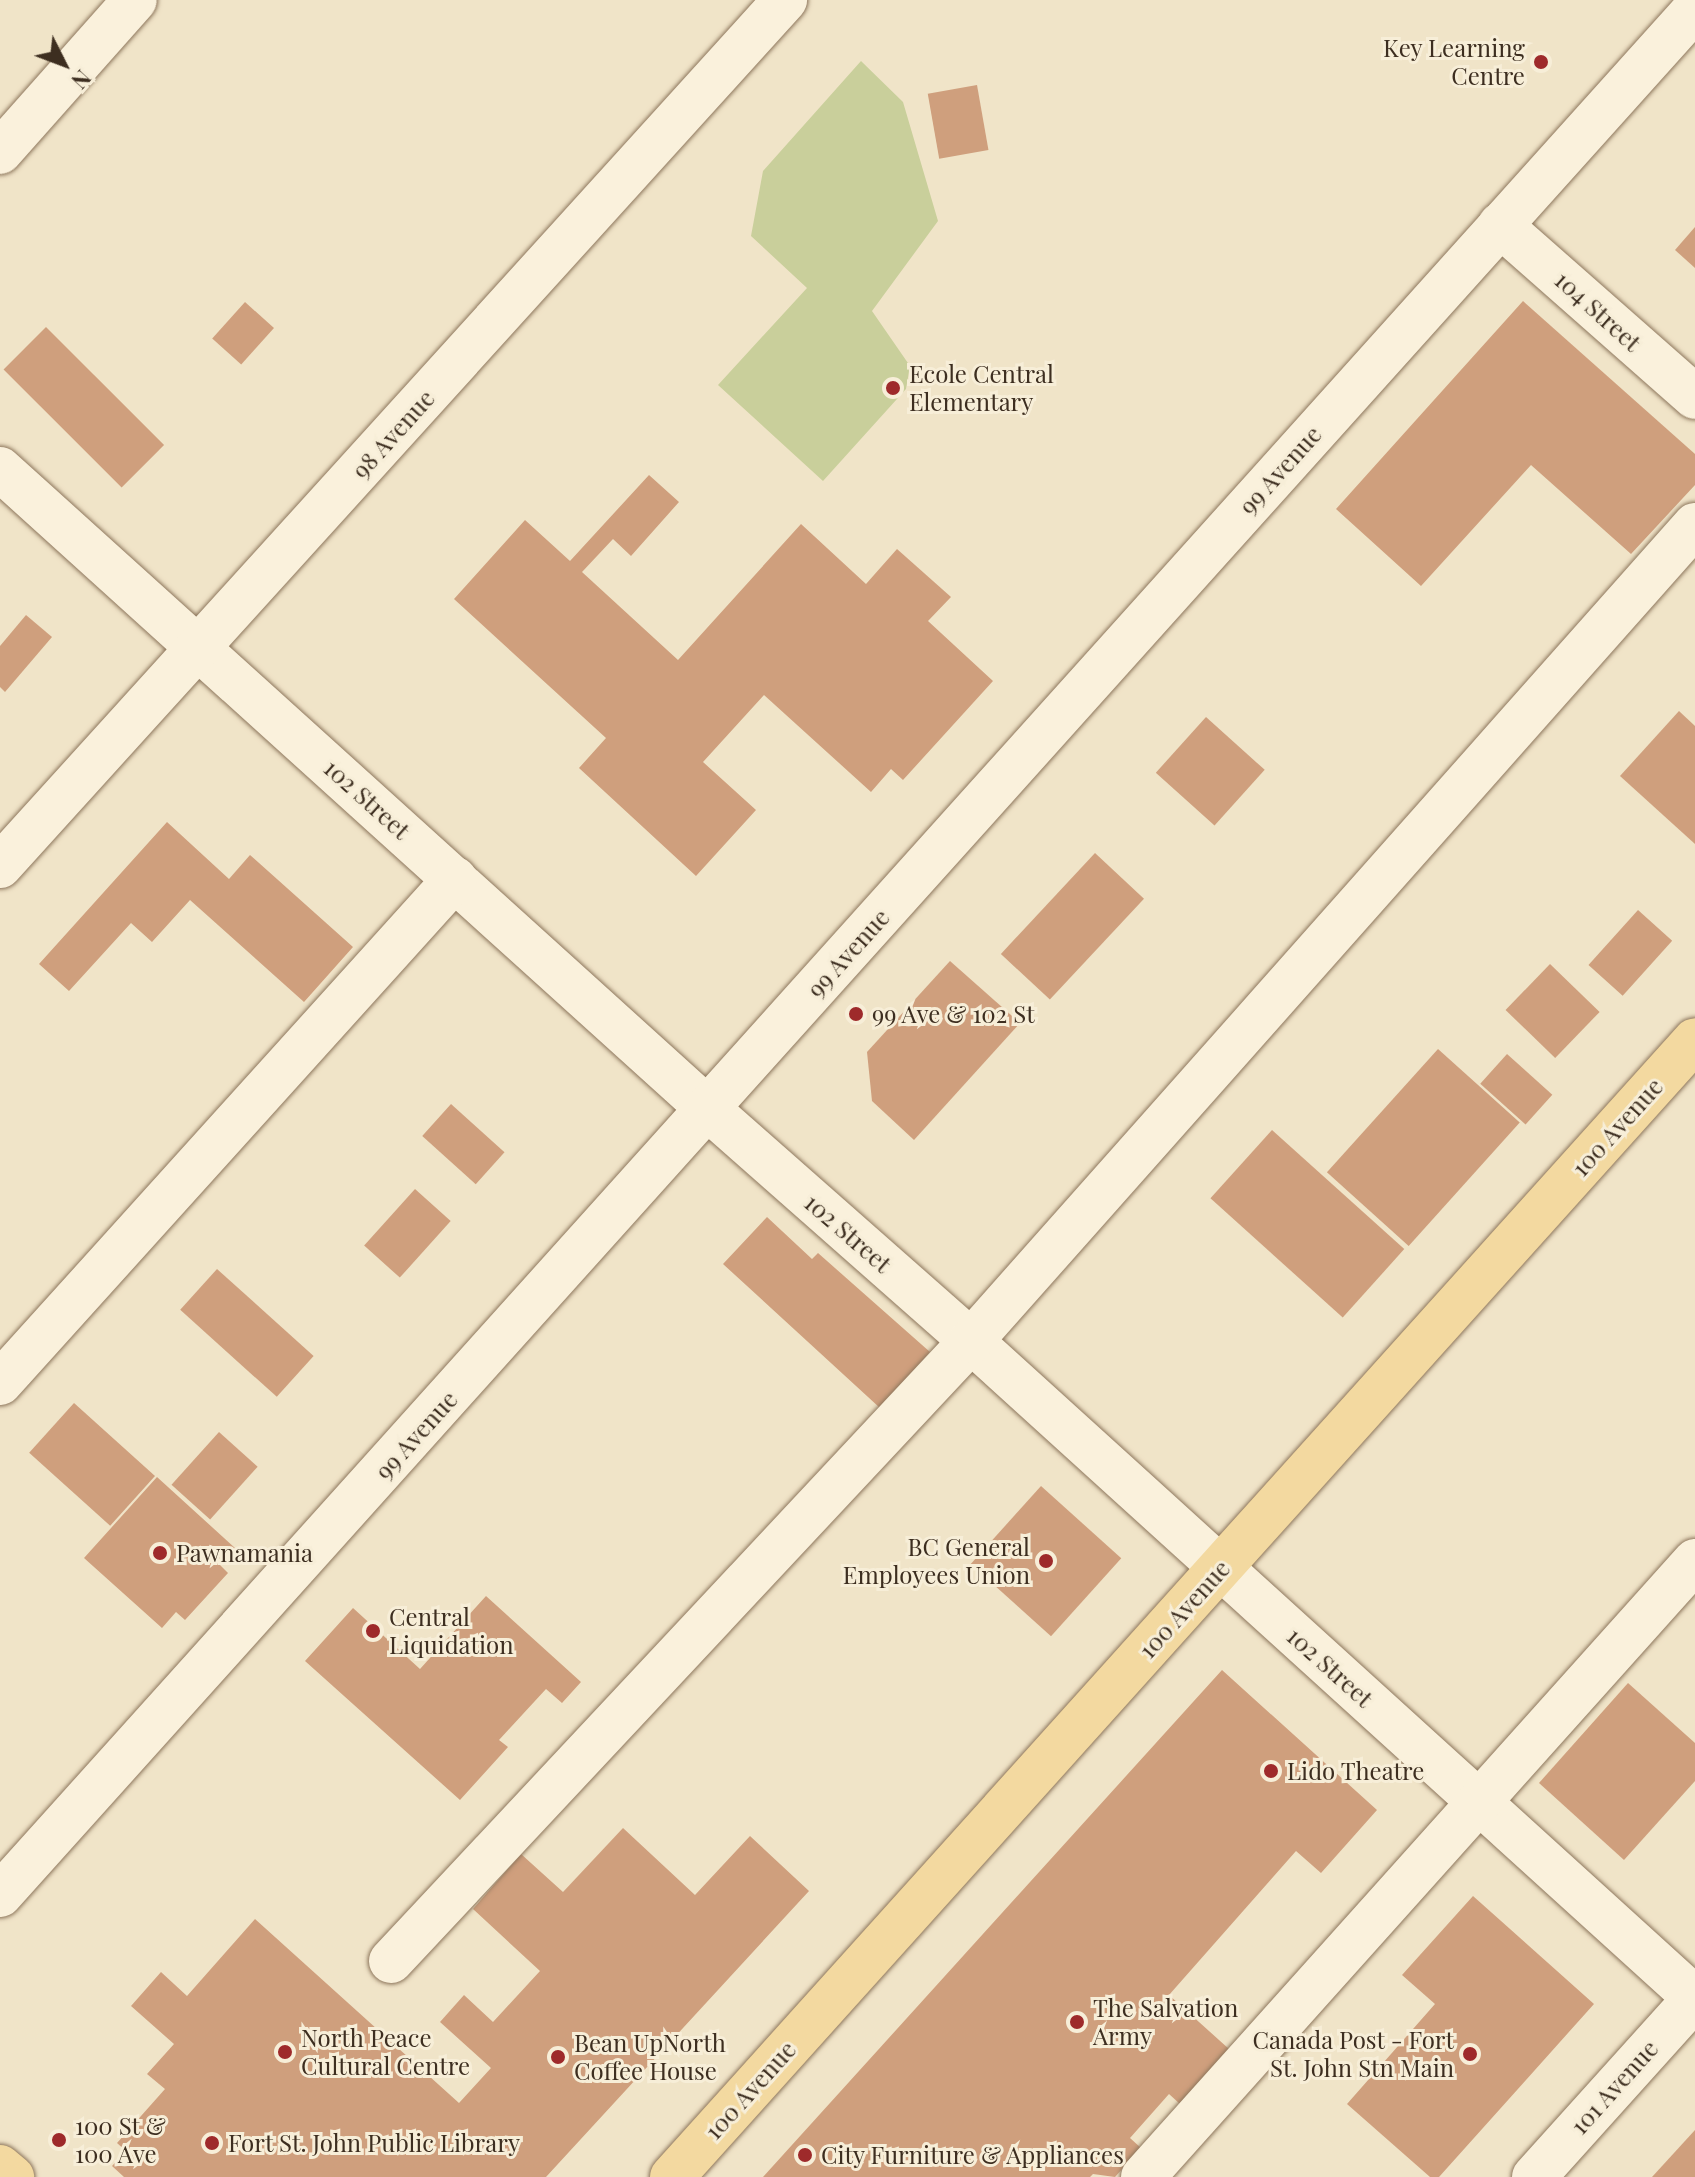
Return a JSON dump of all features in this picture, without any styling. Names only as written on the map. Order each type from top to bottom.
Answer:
[{"type":"main road","name":"100 Avenue","points":[[672,2177],[1695,1040]]},
{"type":"main road","points":[[0,2167],[12,2177]]},
{"type":"street","points":[[0,152],[135,0]]},
{"type":"street","name":"98 Avenue","points":[[0,866],[785,0]]},
{"type":"street","name":"99 Avenue","points":[[0,1895],[1695,9]]},
{"type":"street","name":"104 Street","points":[[1500,225],[1695,397]]},
{"type":"street","name":"102 Street","points":[[0,469],[708,1109],[971,1341],[1695,1998]]},
{"type":"street","points":[[391,1961],[971,1341],[1695,525]]},
{"type":"street","points":[[0,1383],[455,879]]},
{"type":"street","points":[[1143,2177],[1695,1561]]},
{"type":"street","name":"101 Avenue","points":[[1534,2177],[1695,1998]]},
{"type":"green space","points":[[861,61],[903,102],[938,221],[872,311],[910,366],[906,389],[823,481],[718,385],[807,288],[751,236],[763,171]]},
{"type":"building","points":[[977,85],[988,150],[939,159],[928,94]]},
{"type":"building","points":[[1695,227],[1695,268],[1675,250]]},
{"type":"building","points":[[1523,301],[1695,454],[1695,485],[1631,554],[1531,465],[1421,586],[1336,509]]},
{"type":"building","points":[[245,302],[274,328],[241,365],[212,338]]},
{"type":"building","points":[[46,327],[164,445],[122,488],[4,369]]},
{"type":"building","points":[[649,475],[679,502],[631,556],[613,539],[582,572],[678,660],[801,524],[866,584],[897,549],[951,597],[928,621],[993,681],[903,780],[891,769],[871,792],[764,695],[703,762],[756,810],[696,876],[579,768],[606,738],[454,599],[525,520],[570,561]]},
{"type":"building","points":[[26,615],[52,637],[5,692],[0,687],[0,646]]},
{"type":"building","points":[[1679,711],[1695,726],[1695,844],[1620,776]]},
{"type":"building","points":[[1206,717],[1265,770],[1215,826],[1156,773]]},
{"type":"building","points":[[167,822],[229,879],[250,855],[353,947],[304,1002],[190,900],[152,942],[131,923],[69,991],[39,964]]},
{"type":"building","points":[[1095,853],[1144,899],[1050,1000],[1001,954]]},
{"type":"building","points":[[1638,910],[1672,941],[1623,996],[1588,965]]},
{"type":"building","points":[[950,961],[1020,1023],[914,1140],[872,1101],[867,1052]]},
{"type":"building","points":[[1550,964],[1600,1012],[1555,1058],[1506,1010]]},
{"type":"building","points":[[1438,1049],[1520,1123],[1409,1246],[1327,1172]]},
{"type":"building","points":[[1507,1054],[1552,1095],[1526,1125],[1480,1084]]},
{"type":"building","points":[[451,1104],[505,1152],[476,1184],[422,1136]]},
{"type":"building","points":[[1272,1130],[1404,1249],[1343,1317],[1210,1198]]},
{"type":"building","points":[[415,1189],[451,1221],[400,1278],[364,1245]]},
{"type":"building","points":[[767,1217],[812,1259],[818,1253],[930,1352],[880,1408],[723,1264]]},
{"type":"building","points":[[217,1269],[314,1356],[277,1397],[180,1310]]},
{"type":"building","points":[[74,1403],[155,1476],[110,1526],[29,1453]]},
{"type":"building","points":[[219,1432],[258,1467],[210,1520],[171,1485]]},
{"type":"building","name":"Pawnamania","points":[[157,1477],[235,1548],[220,1565],[228,1573],[185,1620],[176,1612],[162,1628],[84,1558]]},
{"type":"building","name":"BC General Employees Union","points":[[1041,1486],[1121,1558],[1051,1636],[971,1564]]},
{"type":"building","points":[[486,1596],[581,1682],[562,1703],[546,1689],[499,1740],[508,1747],[460,1800],[305,1661],[353,1608],[420,1669]]},
{"type":"building","points":[[1222,1670],[1377,1810],[1321,1873],[1296,1851],[1169,1995],[1229,2049],[1180,2104],[1169,2094],[1130,2138],[1141,2148],[1115,2177],[1093,2174],[1090,2177],[763,2177]]},
{"type":"building","points":[[1628,1683],[1695,1743],[1695,1781],[1624,1860],[1539,1783]]},
{"type":"building","points":[[623,1828],[695,1895],[750,1836],[809,1891],[546,2177],[124,2177],[112,2166],[126,2151],[117,2143],[165,2089],[147,2074],[174,2044],[131,2006],[161,1972],[187,1996],[255,1919],[459,2103],[491,2068],[440,2022],[464,1995],[493,2022],[540,1971],[473,1909],[521,1854],[563,1892]]},
{"type":"building","name":"Canada Post - Fort St. John Stn Main","points":[[1473,1896],[1594,2004],[1439,2177],[1430,2177],[1347,2104],[1435,2004],[1402,1975]]},
{"type":"building","points":[[1695,2130],[1695,2177],[1652,2177]]},
{"type":"place","name":"Key Learning Centre","points":[[1541,62]]},
{"type":"place","name":"Ecole Central Elementary","points":[[893,388]]},
{"type":"place","name":"99 Ave & 102 St","points":[[856,1014]]},
{"type":"place","name":"Pawnamania","points":[[160,1553]]},
{"type":"place","name":"BC General Employees Union","points":[[1046,1561]]},
{"type":"place","name":"Central Liquidation","points":[[373,1631]]},
{"type":"place","name":"Lido Theatre","points":[[1271,1771]]},
{"type":"place","name":"The Salvation Army","points":[[1077,2022]]},
{"type":"place","name":"North Peace Cultural Centre","points":[[285,2052]]},
{"type":"place","name":"Canada Post - Fort St. John Stn Main","points":[[1470,2054]]},
{"type":"place","name":"Bean UpNorth Coffee House","points":[[558,2057]]},
{"type":"place","name":"100 St & 100 Ave","points":[[59,2140]]},
{"type":"place","name":"Fort St. John Public Library","points":[[212,2143]]},
{"type":"place","name":"City Furniture & Appliances","points":[[805,2155]]}]
